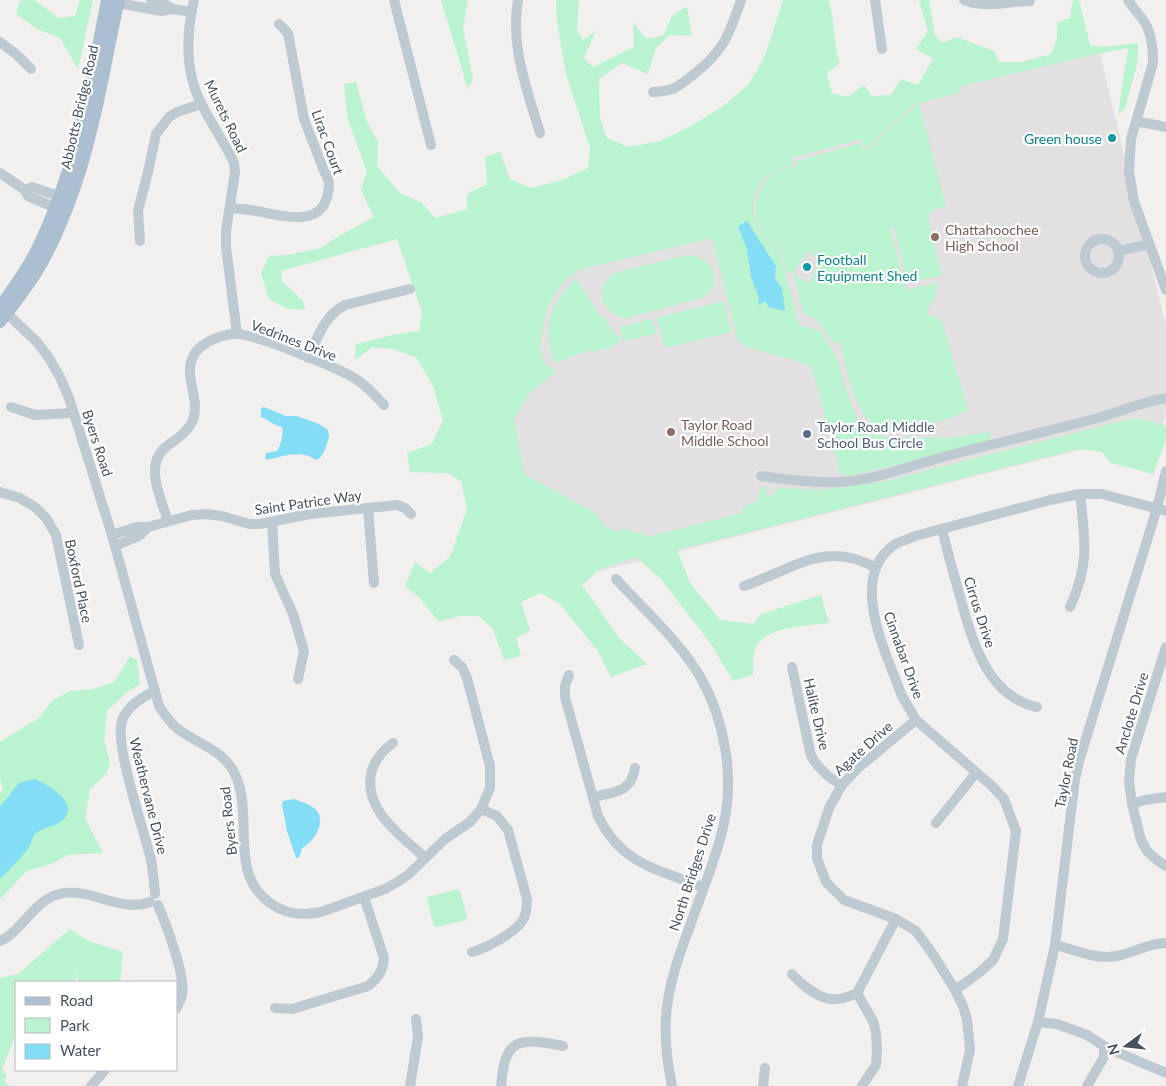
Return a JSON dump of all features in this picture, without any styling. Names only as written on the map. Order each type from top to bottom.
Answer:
[{"type":"main road","name":"Abbotts Bridge Road","points":[[2,312],[37,248],[56,201],[73,151],[113,1]]},
{"type":"main road","name":"Abbotts Bridge Road","points":[[2,312],[37,271],[63,218],[80,173],[92,129],[113,1]]},
{"type":"street","points":[[151,0],[163,3],[173,9]]},
{"type":"street","name":"Murets Road","points":[[194,0],[189,54],[191,76],[201,104],[234,163],[235,172],[226,231],[226,247],[237,334]]},
{"type":"street","points":[[394,0],[431,145]]},
{"type":"street","points":[[518,0],[516,21],[518,54],[540,133]]},
{"type":"street","points":[[653,92],[664,92],[676,88],[716,55],[730,31],[741,0]]},
{"type":"street","points":[[875,0],[882,49]]},
{"type":"street","points":[[964,0],[970,3],[985,5],[1030,1]]},
{"type":"street","points":[[1128,0],[1145,22],[1151,37],[1153,53],[1129,152],[1129,172],[1134,201],[1166,290]]},
{"type":"street","points":[[113,1],[161,11],[173,9],[192,12]]},
{"type":"street","name":"Lirac Court","points":[[231,208],[288,218],[304,217],[314,214],[322,207],[330,187],[329,179],[324,171],[304,119],[288,34],[279,24]]},
{"type":"street","points":[[0,42],[30,68]]},
{"type":"street","points":[[140,241],[138,211],[156,134],[169,117],[177,112],[201,104]]},
{"type":"street","points":[[1136,121],[1166,127]]},
{"type":"street","points":[[0,173],[25,190],[32,187],[56,201]]},
{"type":"street","points":[[1119,251],[1149,244]]},
{"type":"street","points":[[308,358],[324,323],[337,309],[345,305],[410,289]]},
{"type":"street","name":"Byers Road","points":[[2,312],[37,342],[60,377],[74,413],[112,535],[159,706],[168,720],[179,730],[222,757],[231,767],[237,778],[241,795],[246,865],[256,889],[265,899],[276,907],[288,912],[311,914],[364,897],[399,881],[409,874],[446,839],[470,822],[481,809],[490,788],[490,766],[467,678],[462,667],[454,660]]},
{"type":"street","name":"Vedrines Drive","points":[[168,521],[155,479],[155,466],[161,452],[183,436],[193,419],[195,403],[190,375],[192,360],[201,347],[220,337],[237,334],[256,338],[358,380],[373,392],[384,405]]},
{"type":"street","points":[[761,476],[808,482],[842,482],[876,476],[1112,414],[1152,400],[1166,398]]},
{"type":"street","points":[[1152,400],[1166,403]]},
{"type":"street","points":[[11,407],[35,415],[74,413]]},
{"type":"street","name":"Taylor Road","points":[[1018,1086],[1038,1022],[1055,945],[1075,779],[1080,758],[1162,509],[1166,471]]},
{"type":"street","name":"Boxford Place","points":[[0,492],[20,498],[35,507],[46,518],[56,535],[79,645]]},
{"type":"street","points":[[1070,607],[1083,572],[1085,555],[1080,494]]},
{"type":"street","name":"Cinnabar Drive","points":[[954,988],[980,972],[992,960],[1003,939],[1016,831],[1004,799],[992,786],[916,720],[902,696],[873,613],[871,593],[876,568],[884,555],[894,545],[915,536],[1080,494],[1102,494],[1162,509]]},
{"type":"street","name":"Saint Patrice Way","points":[[112,535],[136,527],[148,527],[192,515],[206,514],[222,516],[249,524],[272,523],[310,514],[396,505],[405,508],[411,514]]},
{"type":"street","points":[[368,508],[374,583]]},
{"type":"street","points":[[272,523],[274,574],[294,614],[304,651],[298,679]]},
{"type":"street","name":"Saint Patrice Way","points":[[115,546],[139,536],[148,527]]},
{"type":"street","name":"Cirrus Drive","points":[[942,529],[970,635],[979,656],[994,678],[1013,697],[1024,704],[1037,707]]},
{"type":"street","points":[[744,586],[810,559],[826,555],[854,558],[876,568]]},
{"type":"street","name":"North Bridges Drive","points":[[616,579],[671,638],[692,665],[709,694],[721,728],[728,766],[727,804],[720,838],[678,959],[668,1000],[666,1028],[667,1060],[672,1086]]},
{"type":"street","name":"Anclote Drive","points":[[1166,647],[1162,673],[1131,759],[1129,782],[1132,804],[1141,840],[1147,851],[1166,866]]},
{"type":"street","name":"Halite Drive","points":[[792,667],[811,756],[817,766],[832,780],[842,785]]},
{"type":"street","points":[[569,675],[565,686],[565,697],[598,816],[604,829],[614,843],[625,853],[644,865],[704,887]]},
{"type":"street","name":"Weathervane Drive","points":[[155,691],[143,697],[129,709],[121,723],[120,732],[123,754],[151,860],[154,900],[170,936],[183,986],[178,1005]]},
{"type":"street","name":"Agate Drive","points":[[916,720],[858,768],[842,785],[829,808],[817,845],[820,870],[826,882],[844,900],[896,919],[916,931],[932,953],[963,1006],[970,1036],[970,1050],[962,1086]]},
{"type":"street","points":[[393,743],[382,752],[374,766],[370,782],[372,798],[382,817],[425,858]]},
{"type":"street","points":[[593,798],[627,787],[633,778],[635,768]]},
{"type":"street","points":[[936,823],[976,773]]},
{"type":"street","points":[[1132,804],[1166,797]]},
{"type":"street","points":[[472,952],[483,949],[516,928],[524,919],[527,907],[527,899],[508,830],[497,816],[481,809]]},
{"type":"street","points":[[0,941],[9,936],[40,906],[56,895],[73,892],[127,906],[154,900]]},
{"type":"street","points":[[275,1008],[292,1009],[368,986],[376,980],[384,966],[384,958],[364,897]]},
{"type":"street","points":[[792,974],[814,993],[823,998],[848,998],[857,993],[896,919]]},
{"type":"street","points":[[1055,945],[1102,957],[1118,956],[1147,945],[1166,943]]},
{"type":"street","points":[[857,993],[872,1021],[876,1033],[877,1050],[876,1065],[862,1086]]},
{"type":"street","points":[[410,1086],[418,1038],[416,1019]]},
{"type":"street","points":[[1038,1022],[1058,1024],[1087,1035],[1104,1047],[1166,1073]]},
{"type":"street","points":[[501,1086],[504,1059],[517,1044],[535,1041],[563,1046]]},
{"type":"street","points":[[1087,1086],[1104,1056],[1104,1047]]},
{"type":"street","points":[[763,1086],[765,1068]]},
{"type":"street","points":[[91,1086],[103,1071]]},
{"type":"shaded area","points":[[1098,46],[1166,327],[1166,409],[1163,429],[540,586],[442,219],[703,146]]},
{"type":"green space","points":[[22,0],[34,0],[59,18],[75,16],[80,0],[93,0],[78,69],[60,38],[37,29],[16,14],[19,2]]},
{"type":"green space","points":[[441,0],[468,0],[463,29],[473,79],[468,89]]},
{"type":"green space","points":[[556,0],[579,0],[577,30],[583,40],[596,31],[584,58],[593,67],[634,47],[633,22],[646,39],[663,36],[672,16],[687,6],[692,36],[670,35],[656,48],[648,74],[622,63],[599,79],[600,118],[607,138],[628,147],[660,141],[689,127],[722,107],[748,85],[764,58],[783,0],[828,0],[840,63],[827,73],[832,93],[848,97],[864,85],[872,96],[891,95],[901,79],[918,85],[933,59],[916,49],[928,31],[919,0],[929,0],[935,36],[943,43],[957,37],[994,51],[999,62],[1022,62],[1051,54],[1057,39],[1057,23],[1070,18],[1073,0],[1079,0],[1090,45],[1102,47],[1138,43],[1138,60],[1125,109],[1118,114],[1128,48],[961,86],[959,93],[919,103],[946,207],[933,210],[933,212],[929,213],[930,217],[928,218],[942,275],[908,283],[894,226],[890,227],[906,290],[937,283],[936,295],[927,310],[928,314],[942,321],[968,411],[945,420],[916,428],[888,430],[876,426],[867,418],[853,392],[840,342],[853,338],[834,343],[818,321],[804,313],[793,274],[808,283],[822,260],[807,251],[793,273],[787,273],[779,245],[769,240],[762,233],[756,214],[756,203],[759,193],[764,183],[771,176],[783,169],[797,165],[796,161],[861,143],[863,149],[875,146],[880,137],[917,104],[914,104],[879,136],[872,145],[864,147],[861,139],[792,158],[793,165],[779,169],[767,177],[760,184],[756,193],[753,211],[755,220],[763,236],[770,242],[778,246],[799,325],[821,331],[836,356],[846,391],[857,418],[868,434],[889,437],[949,438],[989,432],[991,440],[847,476],[840,473],[811,367],[751,348],[738,341],[712,238],[578,270],[562,284],[547,309],[542,328],[540,348],[544,362],[556,372],[530,392],[514,419],[524,474],[594,512],[607,528],[621,532],[623,527],[632,532],[643,532],[646,537],[743,513],[742,508],[757,501],[761,487],[767,487],[765,494],[772,496],[779,488],[820,490],[882,482],[1130,419],[1142,419],[1166,426],[1166,440],[1153,474],[1111,463],[1102,452],[1079,449],[677,550],[690,583],[720,620],[754,624],[761,614],[821,595],[829,623],[782,630],[766,636],[757,645],[753,675],[733,681],[711,644],[661,579],[636,557],[600,569],[582,585],[619,638],[647,664],[611,677],[598,651],[559,603],[540,593],[521,602],[530,631],[516,638],[521,656],[504,660],[493,629],[479,616],[459,616],[439,622],[420,598],[405,586],[415,562],[430,573],[450,557],[467,509],[461,481],[447,473],[410,472],[407,453],[432,444],[443,420],[433,386],[416,357],[392,349],[372,347],[355,360],[356,344],[397,334],[419,331],[422,312],[397,239],[281,271],[282,281],[303,301],[305,310],[288,309],[269,299],[261,273],[269,256],[288,255],[321,248],[374,217],[361,190],[367,172],[348,120],[344,84],[356,82],[367,122],[378,142],[377,166],[400,193],[422,203],[435,218],[467,209],[467,194],[487,184],[485,157],[500,152],[510,179],[531,188],[562,180],[588,168],[590,148],[566,74],[557,22]],"holes":[[[747,221],[776,266],[775,279],[780,283],[785,311],[768,307],[767,300],[759,304],[759,298],[751,277],[747,249],[738,227]]]},
{"type":"green space","points":[[689,255],[697,257],[710,265],[713,271],[713,284],[710,291],[704,297],[628,318],[620,317],[607,308],[602,294],[603,287],[606,280],[613,275],[626,270]]},
{"type":"green space","points":[[576,278],[601,318],[604,317],[615,334],[620,337],[618,344],[604,350],[602,348],[592,353],[590,350],[555,363],[549,338],[550,317],[560,297]]},
{"type":"green space","points":[[724,301],[731,332],[665,348],[657,318]]},
{"type":"green space","points":[[652,319],[656,334],[623,341],[620,327]]},
{"type":"green space","points":[[130,656],[137,660],[140,684],[127,692],[107,711],[104,740],[110,762],[107,773],[90,789],[85,818],[103,853],[68,855],[51,864],[27,871],[0,899],[0,793],[3,789],[0,779],[0,742],[39,718],[53,700],[70,691],[94,689],[114,682]]},
{"type":"green space","points":[[458,889],[467,917],[466,920],[434,926],[427,900],[428,897]]},
{"type":"green space","points":[[70,929],[88,941],[123,952],[120,981],[78,981],[78,970],[76,979],[69,981],[15,981],[15,1036],[2,1070],[7,1076],[4,1081],[10,1086],[0,1086],[0,978],[18,974]]},
{"type":"water","points":[[747,221],[776,266],[775,279],[782,288],[785,311],[768,307],[766,301],[758,305],[759,298],[751,277],[747,249],[738,226]]},
{"type":"water","points":[[264,407],[286,416],[297,416],[319,424],[328,430],[329,436],[325,450],[320,458],[315,460],[298,454],[267,460],[265,458],[266,453],[277,451],[282,439],[283,430],[282,427],[261,417],[261,408]]},
{"type":"water","points":[[34,779],[60,794],[68,807],[68,813],[61,821],[36,833],[26,851],[0,879],[0,807],[19,783]]},
{"type":"water","points":[[294,799],[314,808],[320,820],[320,826],[315,837],[302,848],[299,858],[296,858],[287,831],[282,805],[283,801]]},
{"type":"place","name":"Green house","points":[[1112,138]]},
{"type":"place","name":"Chattahoochee High School","points":[[935,237]]},
{"type":"place","name":"Football Equipment Shed","points":[[807,267]]},
{"type":"place","name":"Taylor Road Middle School","points":[[671,432]]},
{"type":"place","name":"Taylor Road Middle School Bus Circle","points":[[807,434]]}]
